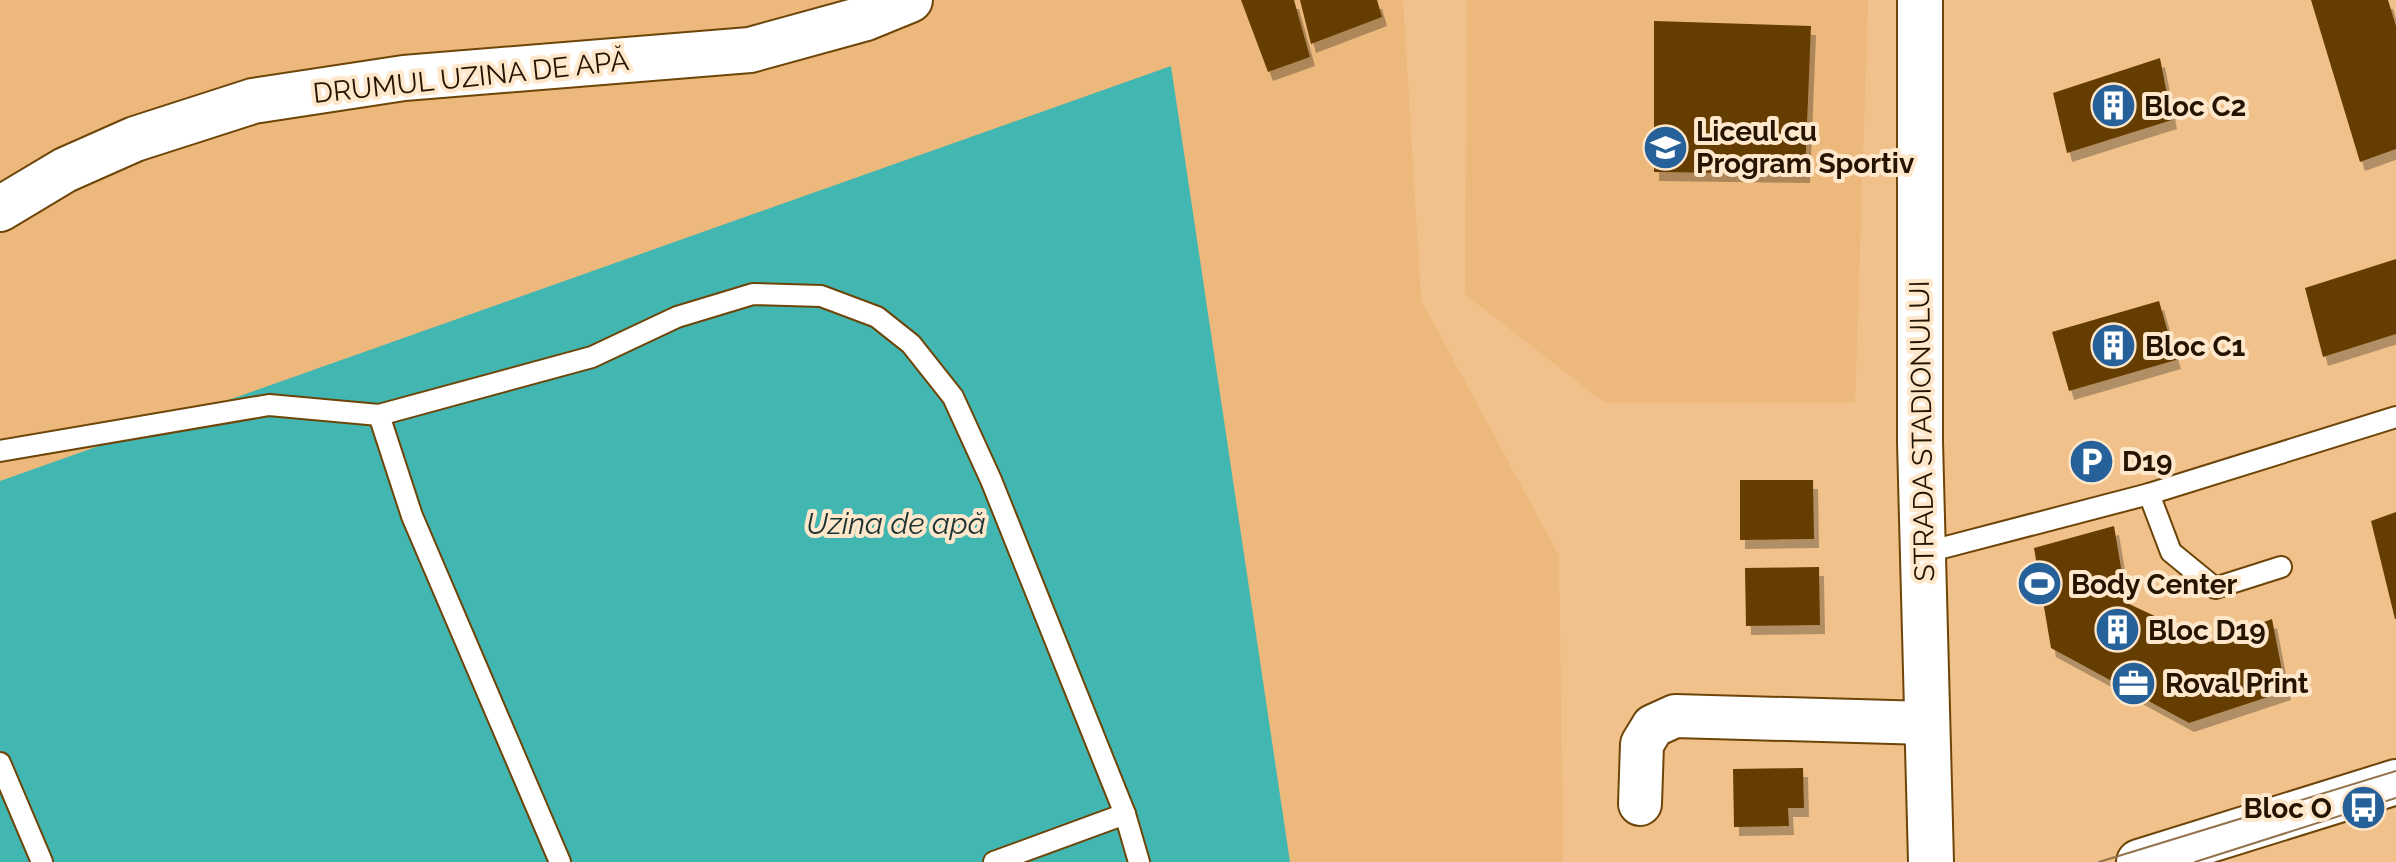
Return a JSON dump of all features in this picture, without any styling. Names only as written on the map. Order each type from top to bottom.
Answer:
[{"type":"street","name":"DRUMUL UZINA DE APĂ","points":[[0,209],[65,170],[135,139],[253,101],[404,78],[750,50],[866,18],[910,0]]},
{"type":"street","name":"STRADA STADIONULUI","points":[[1920,0],[1923,553],[1931,862]]},
{"type":"street","points":[[1640,804],[1642,744],[1653,726],[1675,716],[1927,723]]},
{"type":"street","points":[[2139,862],[2396,782]]},
{"type":"lane","points":[[0,451],[269,405],[379,415],[592,357],[677,317],[753,294],[821,296],[877,317],[911,344],[953,397],[991,480],[1125,814],[1139,862]]},
{"type":"lane","points":[[379,415],[412,516],[560,862]]},
{"type":"lane","points":[[1923,553],[2149,494],[2396,417]]},
{"type":"lane","points":[[2149,494],[2171,552],[2215,588],[2281,567]]},
{"type":"lane","points":[[0,763],[42,862]]},
{"type":"lane","points":[[994,862],[1125,814]]},
{"type":"shaded area","points":[[0,0],[1403,0],[1421,300],[1559,556],[1563,862],[0,862]]},
{"type":"shaded area","name":"Liceul cu Program Sportiv","points":[[1467,0],[1868,0],[1855,402],[1605,403],[1465,294]]},
{"type":"water","name":"Uzina de apă","points":[[1171,66],[1290,862],[0,862],[0,481]]},
{"type":"building","points":[[1241,0],[1294,0],[1310,57],[1268,72]]},
{"type":"building","points":[[1300,0],[1377,0],[1382,17],[1311,44]]},
{"type":"building","points":[[2311,0],[2388,0],[2396,26],[2396,149],[2360,162]]},
{"type":"building","points":[[1654,21],[1811,26],[1805,174],[1654,172]]},
{"type":"building","name":"Bloc C2","points":[[2160,58],[2172,120],[2067,153],[2053,93]]},
{"type":"building","points":[[2396,259],[2396,334],[2323,357],[2305,288]]},
{"type":"building","name":"Bloc C1","points":[[2159,301],[2176,360],[2069,391],[2052,332]]},
{"type":"building","points":[[1740,480],[1813,480],[1814,539],[1740,540]]},
{"type":"building","points":[[2396,512],[2396,619],[2395,619],[2371,521]]},
{"type":"building","name":"Bloc D19","points":[[2114,526],[2127,603],[2210,642],[2272,619],[2286,691],[2189,723],[2051,648],[2034,548]]},
{"type":"building","points":[[1819,567],[1820,625],[1746,626],[1745,568]]},
{"type":"building","points":[[1803,768],[1804,808],[1788,808],[1789,826],[1734,827],[1733,769]]},
{"type":"tram line","points":[[2099,862],[2396,771]]},
{"type":"tram line","points":[[2195,862],[2396,798]]},
{"type":"place","name":"Bloc C2","points":[[2113,106]]},
{"type":"place","name":"Liceul cu Program Sportiv","points":[[1665,147]]},
{"type":"place","name":"Bloc C1","points":[[2114,346]]},
{"type":"place","name":"D19","points":[[2091,461]]},
{"type":"place","name":"Body Center","points":[[2040,584]]},
{"type":"place","name":"Bloc D19","points":[[2117,630]]},
{"type":"place","name":"Roval Print","points":[[2134,683]]},
{"type":"place","name":"Bloc O","points":[[2363,808]]}]
